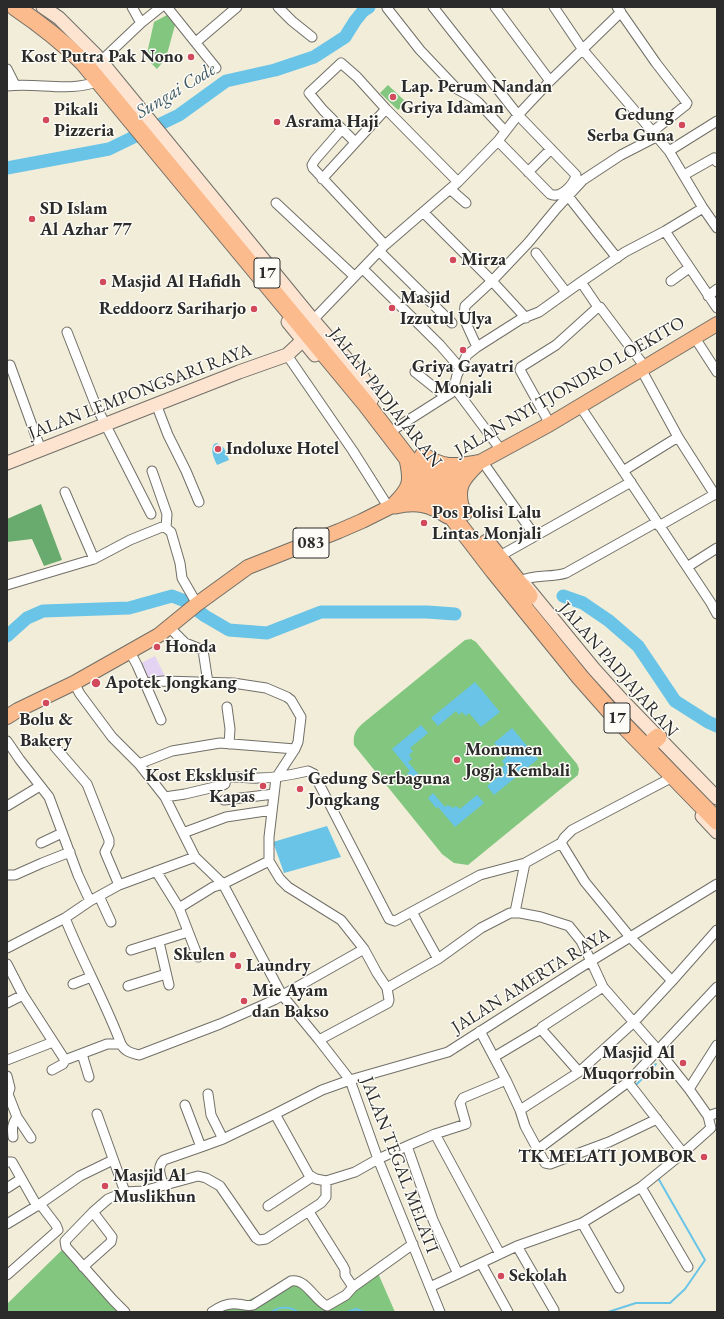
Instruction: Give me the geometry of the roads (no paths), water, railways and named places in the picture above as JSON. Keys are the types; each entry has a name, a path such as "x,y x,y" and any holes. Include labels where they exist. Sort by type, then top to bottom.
{"highway":[{"name":"JALAN PADJAJARAN","path":"15,7 66,44 83,62 97,82 141,125"},
{"name":"JALAN PADJAJARAN","path":"25,7 66,38 77,49 164,150 369,401 515,584 609,695 655,739 717,809"},
{"name":"JALAN PADJAJARAN","path":"369,401 396,428 412,455"},
{"path":"392,506 405,495 410,483 412,455 446,467 457,468 479,462"},
{"path":"392,506 408,502 418,502 428,504 440,510 457,513 460,482 479,462"},
{"name":"JALAN PADJAJARAN","path":"457,513 498,557 580,677 610,711 717,821"}],"main road":[{"name":"JALAN NYI TJONDRO LOEKITO","path":"435,484 550,424 717,324"},
{"name":"083","path":"7,717 18,710 74,683 159,635 194,606 248,567 339,532 435,484"}],"street":[{"path":"102,61 161,7"},
{"path":"167,7 216,68"},
{"path":"196,42 237,7"},
{"path":"278,7 292,22 312,37"},
{"path":"433,7 518,115 576,175 575,180 559,195 554,196 550,194 498,141"},
{"path":"495,7 550,81"},
{"path":"554,7 583,50 669,151 703,208 717,228"},
{"path":"7,8 42,31 97,82"},
{"path":"46,8 73,31 102,61 141,125"},
{"path":"387,8 420,50 457,89 479,103 506,131"},
{"path":"134,9 142,23"},
{"path":"313,320 382,246 450,189 455,180 498,141 518,115 550,81 583,50 619,10 686,105 654,134 583,180 528,243 465,308 464,315 466,323 477,347"},
{"path":"355,142 309,93 341,63 357,77 386,110 455,180"},
{"path":"7,70 11,85 50,87 76,86 97,82"},
{"path":"322,179 386,110"},
{"path":"669,151 717,121"},
{"path":"342,129 315,160 312,165 313,168 452,323"},
{"path":"528,172 551,149"},
{"path":"164,150 363,378 369,401"},
{"path":"164,150 302,341 347,392 369,401"},
{"path":"684,175 716,158"},
{"path":"450,189 466,203"},
{"path":"568,196 617,258"},
{"path":"276,203 354,276"},
{"path":"396,428 451,393 460,368 467,355 477,347 521,319 540,312 566,292 617,258 703,208"},
{"path":"423,212 492,281 526,318"},
{"path":"665,231 717,308"},
{"path":"536,253 566,292"},
{"path":"671,281 689,268"},
{"path":"362,269 440,345 460,368"},
{"path":"581,282 643,368 678,437 716,494 566,573 525,579 515,584 508,596 516,611 605,716 717,832"},
{"path":"708,296 717,289"},
{"path":"550,424 520,370 521,367 556,345 598,307"},
{"path":"66,332 96,406 152,514"},
{"path":"695,338 717,372"},
{"path":"302,341 287,355 392,506"},
{"name":"JALAN LEMPONGSARI RAYA","path":"7,463 156,404 287,355"},
{"path":"10,365 40,450"},
{"path":"415,372 445,396"},
{"path":"454,387 501,450"},
{"path":"156,404 168,435 186,471 199,502"},
{"path":"580,406 687,567 714,601 717,614"},
{"path":"623,471 678,437"},
{"path":"479,462 535,536"},
{"path":"152,471 167,514 166,528"},
{"path":"498,557 631,482"},
{"path":"65,492 94,559"},
{"path":"7,585 94,559 130,540 162,527 171,532 180,564 182,578 194,606"},
{"path":"687,567 717,548"},
{"path":"169,627 185,643 203,650 208,683"},
{"path":"130,652 145,682 161,720"},
{"path":"145,682 163,681 232,683 266,688 287,697 293,703 301,718 298,742 276,778 272,810 269,861 280,879 288,887 341,920 364,949 387,988 389,1000 388,1003 319,1040"},
{"name":"JALAN TEGAL MELATI","path":"74,683 80,694 112,738 139,764 165,797 195,857 223,884 282,995 350,1080 378,1159 440,1312"},
{"path":"227,707 230,729 229,744"},
{"path":"655,739 717,798"},
{"path":"7,740 20,760 49,797 78,875 90,901"},
{"path":"139,764 172,751 212,744 295,749"},
{"path":"55,747 87,784 109,840 109,844 105,852 119,885"},
{"path":"165,797 223,785 226,778 230,776 276,778 308,771 314,774 389,919 395,921 480,875 525,863 561,843 572,830 667,780"},
{"path":"7,806 40,786"},
{"path":"224,800 274,794"},
{"path":"183,833 226,817 272,810"},
{"path":"41,843 62,833"},
{"path":"561,843 585,882 630,937 672,981"},
{"path":"7,875 15,875 70,852"},
{"path":"7,948 65,918 90,901 119,885 195,857"},
{"path":"178,908 213,887 223,884 269,861"},
{"path":"515,912 525,863"},
{"path":"156,871 178,908 198,957"},
{"name":"JALAN AMERTA RAYA","path":"163,1185 159,1167 164,1160 223,1139 322,1090 350,1080 448,1052 717,884"},
{"path":"99,896 111,922"},
{"path":"412,912 438,959"},
{"path":"387,988 438,959 481,928 510,912 541,917 569,926 581,941 592,961 603,987 658,1050 689,1089 713,1115 711,1128 641,1187 582,1223 516,1246 430,1288"},
{"path":"65,918 91,977 112,1019 124,1049 129,1053 139,1055 220,1024 282,995 364,949"},
{"path":"520,1110 579,1072 634,1022 717,930"},
{"path":"131,950 188,932"},
{"path":"160,942 169,985"},
{"path":"7,964 23,995 65,1060"},
{"path":"128,986 166,974"},
{"path":"73,984 91,977"},
{"path":"494,1057 541,1029 603,987"},
{"path":"537,1150 628,1082 717,987"},
{"path":"7,1003 23,995"},
{"path":"541,1029 579,1072"},
{"path":"480,1031 506,1080 537,1150 545,1163 550,1164 609,1142 657,1119"},
{"path":"7,1060 53,1042"},
{"path":"52,1070 63,1064 65,1060 107,1044 122,1044"},
{"path":"689,1089 717,1045"},
{"path":"82,1054 89,1077"},
{"path":"7,1076 10,1088 8,1094 17,1117 31,1138"},
{"path":"275,1114 309,1175 326,1181 355,1172 378,1159 407,1146 435,1134 466,1124 460,1103 463,1098 506,1080"},
{"path":"628,1082 683,1153"},
{"path":"208,1094 211,1115 223,1139"},
{"path":"185,1105 200,1147"},
{"path":"97,1114 125,1192"},
{"path":"13,1137 12,1128 17,1117"},
{"path":"711,1128 717,1135"},
{"path":"435,1134 500,1254"},
{"path":"407,1146 433,1220 458,1274"},
{"path":"7,1224 80,1176 114,1160"},
{"path":"7,1162 12,1162 38,1205 56,1225 58,1230 7,1275"},
{"path":"125,1312 66,1247 65,1241 108,1198 125,1192 143,1191 198,1176 213,1181 220,1186 256,1238 259,1240 266,1240 309,1212 324,1200 326,1197 326,1181"},
{"path":"268,1206 312,1177"},
{"path":"7,1188 21,1179"},
{"path":"641,1187 688,1267"},
{"path":"83,1267 111,1242 112,1239 93,1212"},
{"path":"309,1212 343,1266 346,1277 354,1287"},
{"path":"582,1223 619,1288"},
{"path":"212,1312 219,1307 226,1305 253,1305 291,1281 297,1280 327,1306 346,1295 354,1287 413,1244"},
{"path":"516,1246 554,1310"},
{"path":"481,1263 508,1312"}],"water":[{"path":"217,443 224,448 229,460 217,465 212,449 214,444"},
{"path":"475,682 500,712 481,727 469,713 466,716 462,712 459,715 456,711 438,726 431,718"},
{"path":"421,725 428,733 410,748 413,751 409,755 412,759 408,762 420,776 414,781 407,773 410,771 392,749"},
{"path":"512,728 538,759 494,795 487,786 504,772 501,768 505,765 502,761 506,757 494,743"},
{"path":"433,793 445,807 448,805 453,808 456,806 460,809 477,795 484,803 455,827 428,798"},
{"path":"327,826 341,857 284,873 273,842"}],"waterway":[{"name":"Sungai Code","path":"7,168 109,149 179,115 226,81 275,70 314,57 345,37 355,21 363,11 369,7"},
{"path":"7,636 27,618 43,611 129,608 172,596 185,601 205,616 229,630 267,633 321,612 427,612 455,614"},
{"path":"563,596 583,603 608,620 638,646 675,701 717,726"},
{"path":"635,1086 656,1064"},
{"path":"608,1312 636,1303 670,1303 685,1289 705,1260 658,1178"},
{"path":"271,1312 285,1308 298,1312"},
{"path":"347,1312 356,1309 364,1312"}],"place":[{"name":"Kost Putra Pak Nono","path":"191,57"},
{"name":"Lap. Perum Nandan Griya Idaman","path":"393,97"},
{"name":"Pikali Pizzeria","path":"46,120"},
{"name":"Asrama Haji","path":"277,122"},
{"name":"Gedung Serba Guna","path":"682,125"},
{"name":"SD Islam Al Azhar 77","path":"32,219"},
{"name":"Mirza","path":"453,260"},
{"name":"Masjid Al Hafidh","path":"103,282"},
{"name":"Masjid Izzutul Ulya","path":"392,308"},
{"name":"Reddoorz Sariharjo","path":"254,309"},
{"name":"Griya Gayatri Monjali","path":"463,350"},
{"name":"Indoluxe Hotel","path":"218,449"},
{"name":"Pos Polisi Lalu Lintas Monjali","path":"424,523"},
{"name":"Honda","path":"157,647"},
{"name":"Apotek Jongkang","path":"96,683"},
{"name":"Bolu & Bakery","path":"46,703"},
{"name":"Monumen Jogja Kembali","path":"457,760"},
{"name":"Kost Eksklusif Kapas","path":"263,786"},
{"name":"Gedung Serbaguna Jongkang","path":"300,789"},
{"name":"Skulen","path":"233,955"},
{"name":"Laundry","path":"238,966"},
{"name":"Mie Ayam dan Bakso","path":"244,1001"},
{"name":"Masjid Al Muqorrobin","path":"683,1063"},
{"name":"TK MELATI JOMBOR","path":"704,1157"},
{"name":"Masjid Al Muslikhun","path":"105,1186"},
{"name":"Sekolah","path":"501,1276"}]}
